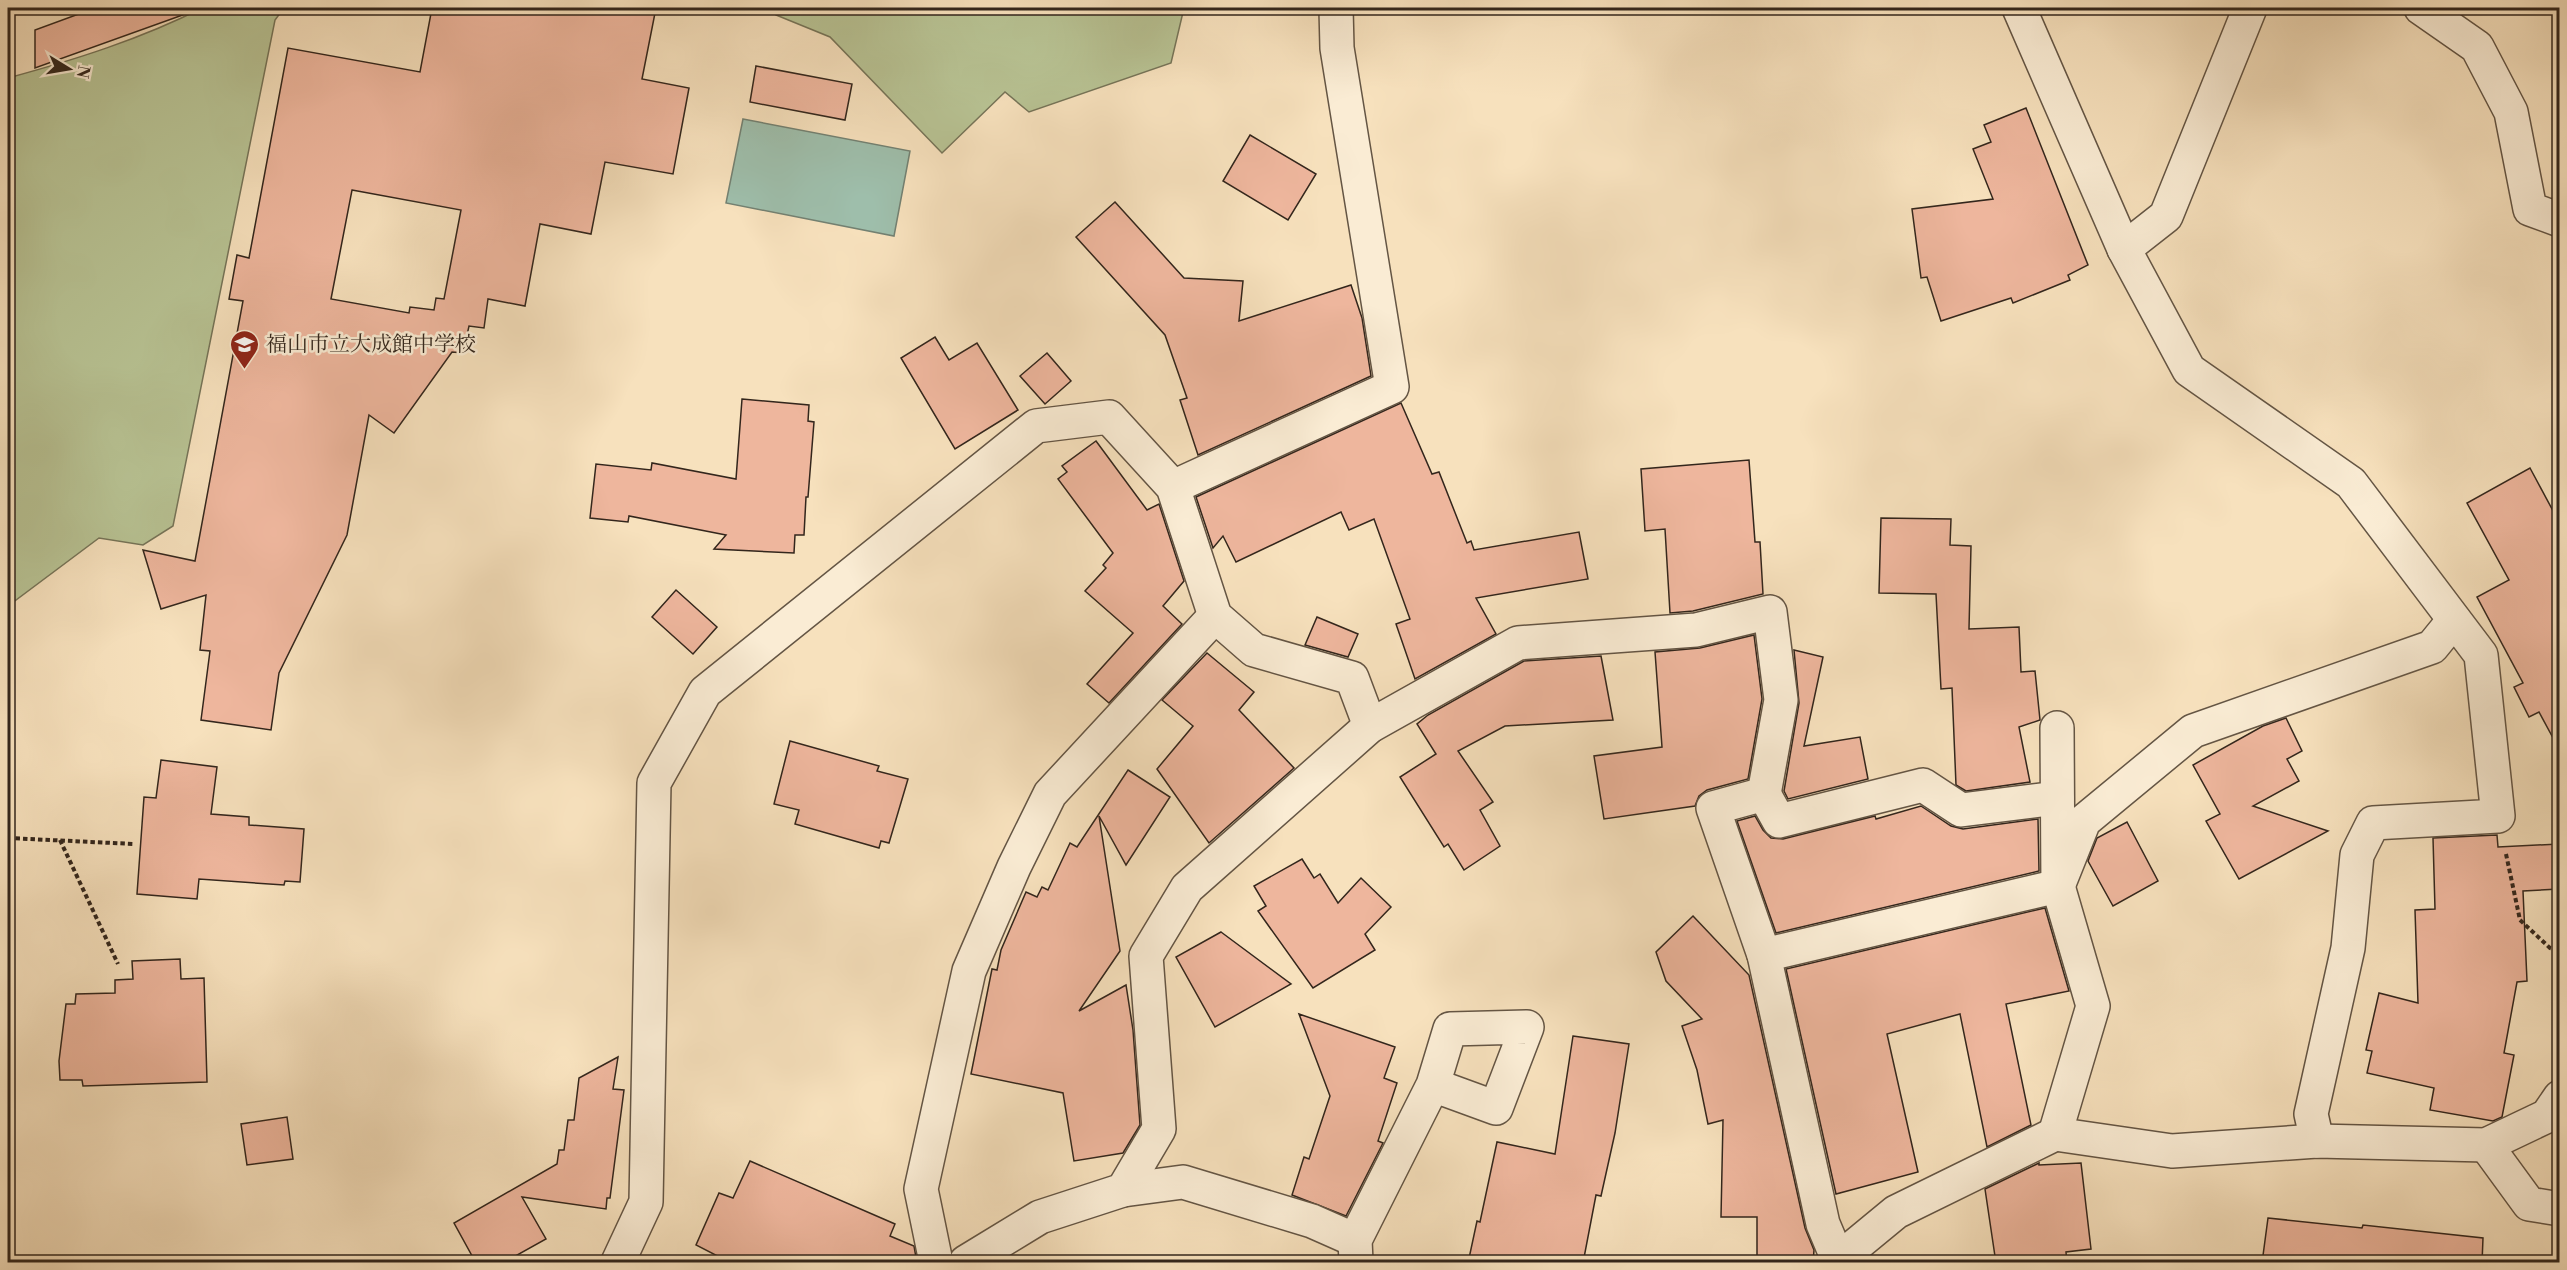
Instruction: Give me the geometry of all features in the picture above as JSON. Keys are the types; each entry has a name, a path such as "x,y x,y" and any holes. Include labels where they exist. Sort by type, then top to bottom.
{"street":[{"path":"1173,487 1392,387 1337,48 1336,8"},
{"path":"2019,8 2124,249 2189,370 2351,483 2481,655 2498,816 2373,824 2357,855 2348,948 2311,1114 2317,1141"},
{"path":"2124,249 2166,216 2250,8"},
{"path":"2421,8 2477,47 2511,112 2530,209 2559,220"},
{"path":"618,1263 646,1202 654,783 705,692 1036,426 1109,417 1173,487 1215,616 1254,650 1352,678 1371,726"},
{"path":"1124,1190 1159,1129 1146,956 1187,888 1371,726 1518,644 1696,630 1770,612 1782,700 1764,794 1779,821 1923,785 1961,810 2057,798"},
{"path":"936,1263 921,1189 969,971 1014,867 1050,794 1215,616"},
{"path":"2058,886 2084,821 2193,731 2432,647 2454,620"},
{"path":"2055,1134 2093,1006 2058,886 2057,728"},
{"path":"1764,794 1713,808 1764,955 1823,1224 1839,1261 1896,1212 2055,1134 2172,1151 2317,1141 2486,1145 2555,1111"},
{"path":"1764,955 2058,886"},
{"path":"966,1263 1040,1217 1124,1190 1183,1182 1312,1221 1355,1251 1433,1085"},
{"path":"2486,1145 2529,1204 2559,1209"}],"path":[{"path":"2498,816 2520,920 2550,948 2559,951"},
{"path":"8,838 134,844"},
{"path":"60,840 118,964"}],"shaded area":[{"path":"202,8 284,8 275,20 173,526 143,545 99,538 8,606 8,78 107,48"},
{"path":"777,8 1184,8 1171,63 1029,112 1005,92 942,153 830,37 776,15"},
{"path":"743,119 910,151 894,236 726,203"}],"building":[{"path":"95,8 190,8 191,12 35,68 35,30"},
{"path":"432,8 656,8 642,79 689,88 673,174 605,162 591,234 540,224 525,306 488,299 484,328 469,326 463,353 452,352 394,433 369,415 347,535 279,673 271,730 201,720 210,651 200,650 206,595 161,609 143,550 195,561 243,301 229,299 237,255 249,258 288,48 420,72","holes":["352,190 461,210 444,299 436,298 434,310 410,307 409,313 331,299"]},
{"path":"756,66 852,84 845,120 750,102"},
{"path":"2026,108 2088,265 2068,275 2070,280 2013,303 2011,298 1941,321 1927,277 1921,278 1912,209 1993,199 1973,149 1991,142 1984,125"},
{"path":"1250,135 1316,174 1288,220 1223,181"},
{"path":"1115,202 1184,278 1243,281 1239,321 1351,285 1362,318 1371,376 1198,455 1180,400 1187,398 1165,335 1076,237"},
{"path":"935,337 949,360 977,343 1018,410 955,449 901,358"},
{"path":"1047,353 1071,381 1045,404 1020,376"},
{"path":"742,399 809,405 808,421 814,422 808,497 806,497 804,535 795,535 794,553 714,549 726,535 629,516 628,522 590,518 596,464 651,470 652,463 736,479"},
{"path":"1401,403 1432,474 1439,472 1467,543 1471,541 1474,550 1579,532 1588,579 1476,598 1496,634 1415,679 1396,624 1410,619 1374,519 1349,530 1341,512 1236,562 1223,536 1213,548 1196,497"},
{"path":"1096,441 1147,510 1159,504 1184,581 1163,606 1182,624 1109,703 1087,684 1133,633 1085,591 1106,568 1103,565 1113,553 1058,479 1067,472 1062,466"},
{"path":"1749,460 1755,542 1760,542 1763,594 1693,611 1670,613 1665,529 1645,531 1641,469"},
{"path":"2530,468 2559,522 2559,749 2539,712 2529,717 2514,687 2523,683 2477,597 2509,580 2467,503"},
{"path":"1881,518 1951,519 1950,545 1971,546 1969,629 2019,627 2021,672 2035,671 2040,720 2019,727 2030,782 1966,791 1956,785 1952,688 1941,689 1936,594 1879,593"},
{"path":"676,590 717,627 693,654 652,617"},
{"path":"1317,617 1358,634 1348,657 1305,645"},
{"path":"1754,635 1762,699 1748,779 1707,790 1699,796 1695,806 1604,819 1594,756 1662,747 1655,652 1700,648"},
{"path":"1794,650 1823,657 1804,746 1860,737 1868,779 1788,799 1784,791 1799,703"},
{"path":"1207,653 1254,692 1239,710 1294,768 1209,843 1157,769 1193,726 1162,700"},
{"path":"1601,656 1613,720 1505,726 1458,751 1493,802 1480,810 1500,846 1464,870 1448,844 1444,847 1400,777 1436,754 1417,724 1428,715 1524,661"},
{"path":"2286,718 2302,751 2287,759 2299,781 2253,806 2328,831 2239,879 2206,821 2220,814 2193,765 2263,726"},
{"path":"790,741 879,766 877,771 908,779 889,843 881,841 879,848 795,824 799,810 774,804"},
{"path":"161,760 217,767 211,814 249,817 249,825 304,829 300,882 285,881 284,885 199,879 197,899 137,894 144,797 156,798"},
{"path":"1128,770 1170,797 1126,865 1099,816 1120,951 1079,1011 1126,985 1133,1030 1140,1125 1123,1153 1074,1161 1063,1093 971,1074 992,969 997,970 1001,950 1026,892 1037,897 1042,887 1048,890 1070,843 1077,847"},
{"path":"1921,806 1951,826 1963,829 2038,819 2039,871 1776,933 1737,821 1755,816 1771,838 1783,839 1875,816 1876,819"},
{"path":"2127,822 2158,881 2113,906 2088,861 2097,838"},
{"path":"2497,835 2498,847 2559,844 2559,889 2523,891 2527,981 2517,982 2504,1053 2514,1055 2502,1117 2493,1121 2430,1110 2434,1088 2367,1073 2372,1051 2366,1050 2379,993 2418,1003 2415,910 2435,909 2433,838"},
{"path":"1302,859 1314,878 1320,874 1338,903 1361,878 1391,907 1365,934 1375,950 1313,988 1258,911 1266,906 1254,886"},
{"path":"2045,908 2069,991 2006,1004 2031,1125 1987,1147 1960,1014 1887,1034 1918,1172 1836,1194 1786,969"},
{"path":"1693,916 1749,975 1805,1228 1814,1250 1813,1263 1757,1263 1757,1217 1721,1217 1723,1120 1708,1124 1697,1070 1682,1026 1702,1019 1666,981 1656,952"},
{"path":"1221,932 1291,984 1215,1027 1176,957"},
{"path":"180,959 181,979 204,978 207,1082 83,1086 82,1080 60,1080 59,1061 66,1004 75,1004 76,994 115,993 115,980 133,979 132,961"},
{"path":"1299,1014 1395,1047 1384,1078 1397,1083 1378,1141 1383,1143 1346,1216 1292,1195 1304,1157 1309,1159 1330,1096"},
{"path":"1573,1036 1629,1044 1615,1133 1601,1196 1596,1195 1583,1263 1468,1263 1477,1221 1480,1222 1497,1142 1555,1154"},
{"path":"618,1057 613,1089 624,1090 610,1198 607,1198 606,1209 522,1197 546,1239 503,1263 476,1263 454,1223 557,1164 559,1150 564,1150 568,1120 574,1120 579,1078"},
{"path":"287,1117 293,1159 247,1165 241,1124"},
{"path":"750,1161 895,1224 890,1236 914,1246 917,1263 731,1263 696,1245 719,1193 733,1198"},
{"path":"2039,1163 2039,1165 2081,1163 2091,1249 2066,1252 2067,1263 1996,1263 1985,1189"},
{"path":"2268,1218 2362,1228 2363,1225 2483,1238 2482,1263 2262,1263"}],"place":[{"name":"福山市立大成館中学校","path":"245,370"}]}
